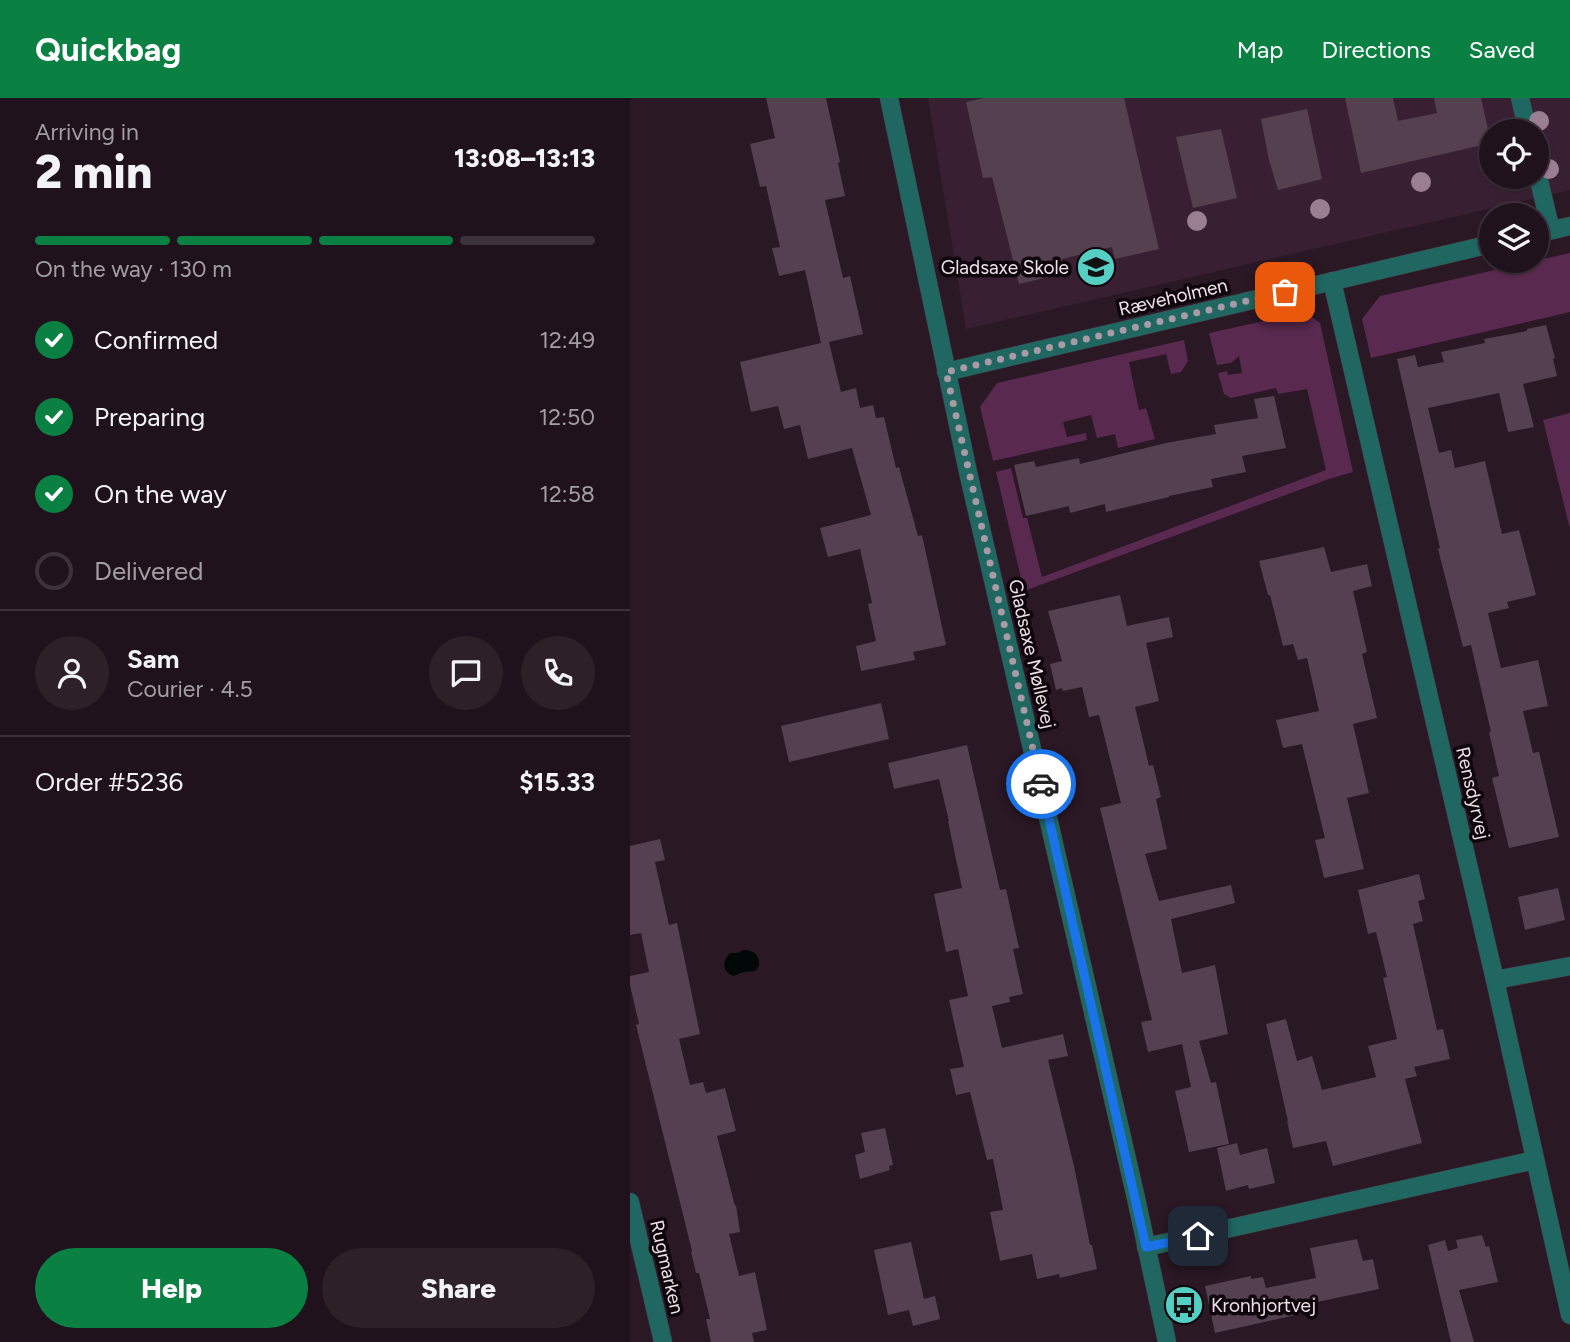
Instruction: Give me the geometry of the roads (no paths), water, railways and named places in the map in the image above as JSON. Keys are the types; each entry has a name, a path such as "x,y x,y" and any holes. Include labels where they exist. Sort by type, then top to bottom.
{"street":[{"name":"Gladsaxe Møllevej","path":"889,98 946,372 1167,1342"},
{"path":"1520,98 1525,119"},
{"path":"1549,231 1570,226"},
{"name":"Ræveholmen","path":"946,372 1479,247"},
{"name":"Rensdyrvej","path":"1332,281 1570,1315"},
{"path":"1495,980 1570,966"},
{"path":"1146,1247 1535,1160"},
{"name":"Rugmarken","path":"630,1202 663,1342"}],"place":[{"name":"Gladsaxe Skole","path":"1096,267"},
{"name":"Kronhjortvej","path":"1184,1305"}]}
